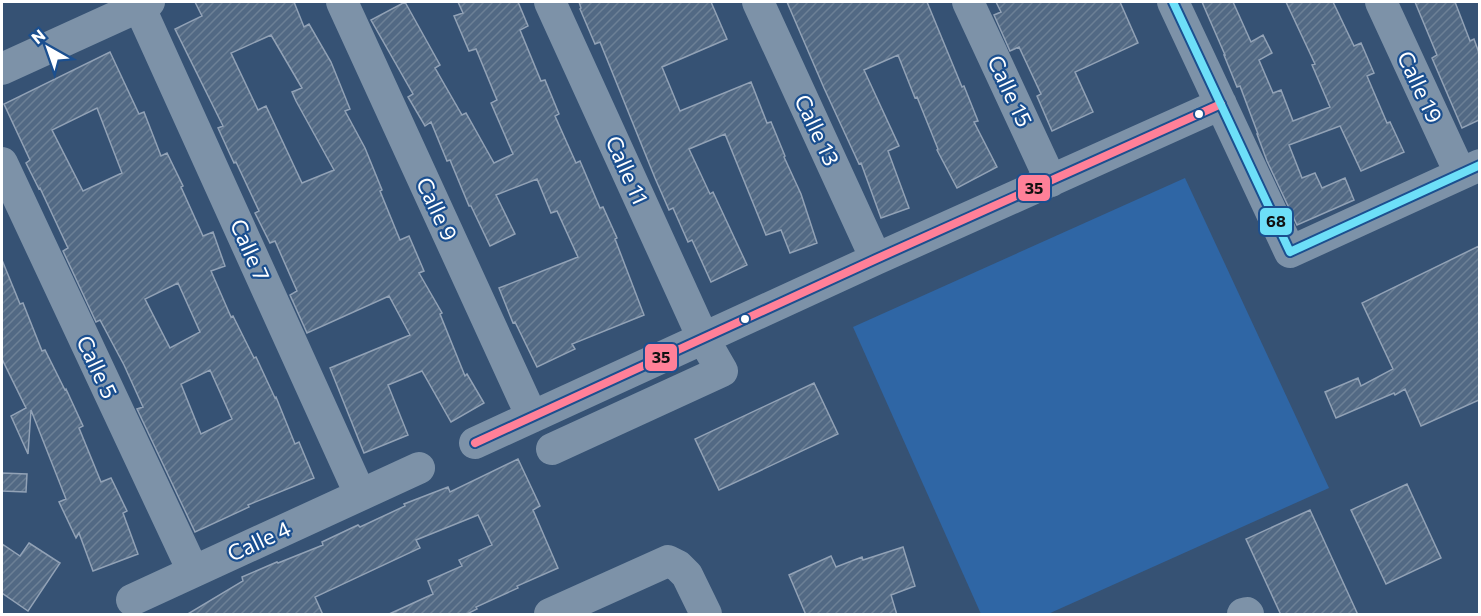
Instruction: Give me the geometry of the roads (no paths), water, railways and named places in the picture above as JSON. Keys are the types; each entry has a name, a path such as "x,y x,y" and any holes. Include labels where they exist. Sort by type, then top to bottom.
{"street":[{"name":"Calle 9","path":"342,2 532,417"},
{"name":"Calle 11","path":"550,2 703,338 722,371 552,449"},
{"name":"Calle 13","path":"758,2 876,258"},
{"name":"Calle 15","path":"968,2 1051,181"},
{"path":"1173,2 1290,252 1470,169"},
{"name":"Calle 19","path":"1381,2 1470,169"},
{"path":"2,69 144,4"},
{"name":"Calle 7","path":"144,4 374,488"},
{"path":"475,443 876,258 1221,104"},
{"name":"Calle 5","path":"2,163 193,571"},
{"name":"Calle 4","path":"132,600 419,468"},
{"path":"550,615 668,561 678,566 687,575 706,615"},
{"path":"1243,615 1247,613 1248,615"}]}
